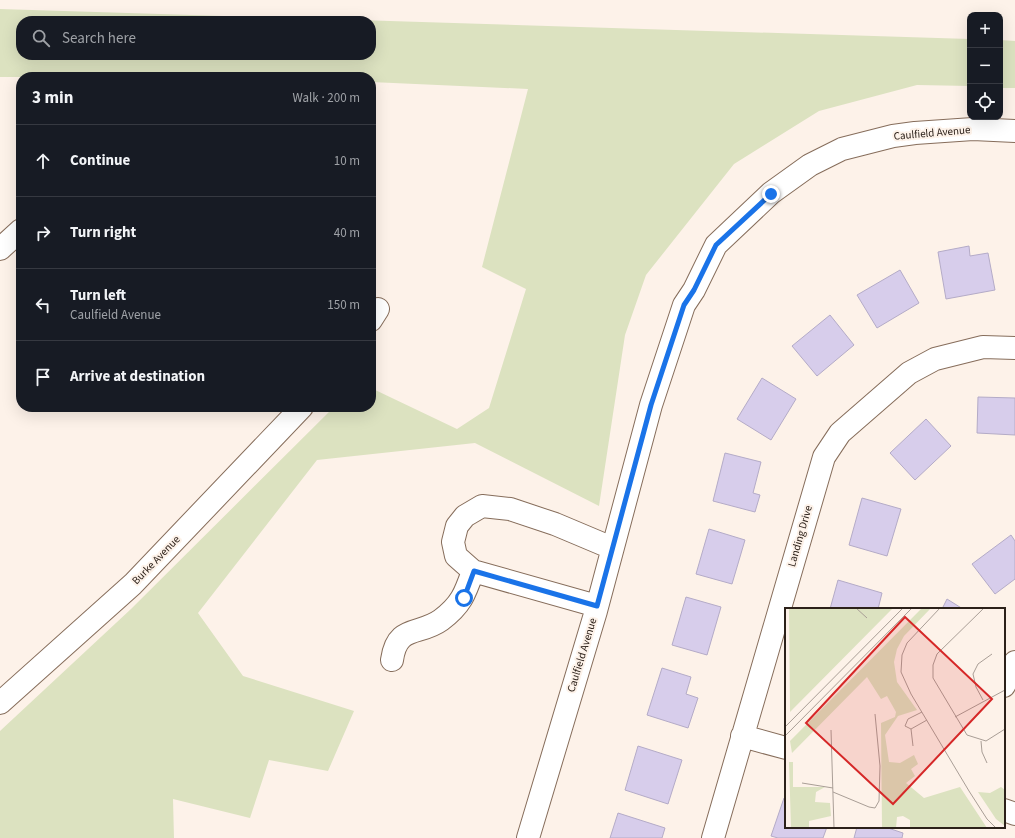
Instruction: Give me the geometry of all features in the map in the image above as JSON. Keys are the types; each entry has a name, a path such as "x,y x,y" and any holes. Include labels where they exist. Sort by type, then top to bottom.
{"street":[{"name":"Caulfield Avenue","path":"528,838 597,606 651,405 684,305 694,290 716,245 771,194 810,165 842,149 893,136 915,133 973,129 1015,131"},
{"path":"0,250 16,235"},
{"name":"Landing Drive","path":"713,838 824,457 840,433 909,373 936,359 983,347 1015,348"},
{"name":"Burke Avenue","path":"0,703 133,584 297,412"},
{"path":"597,606 474,571 456,556 453,542 456,526 465,516 482,506 510,509 555,524 612,548"},
{"path":"392,660 394,648 403,635 439,621 464,598 474,571"},
{"path":"1005,684 1015,662"},
{"path":"742,736 785,748"},
{"path":"1005,810 1015,814"}],"green space":[{"path":"0,9 226,16 16,16 16,60 376,60 376,21 967,39 967,86 917,85 819,111 734,164 646,275 625,335 599,506 475,443 317,460 198,613 243,676 354,711 328,771 269,760 250,818 173,799 174,838 0,838 0,731 131,609 329,412 376,412 376,390 457,429 489,408 526,289 482,267 528,89 376,82 376,72 16,72 16,77 0,77"},
{"path":"1003,40 1015,41 1015,88 1003,88"}],"building":[{"path":"969,246 970,256 988,253 995,290 946,299 938,252"},
{"path":"900,270 919,303 877,328 857,295"},
{"path":"830,315 854,345 817,376 792,346"},
{"path":"762,378 796,399 771,440 737,419"},
{"path":"978,397 1015,398 1015,435 977,433"},
{"path":"926,419 951,446 915,480 890,453"},
{"path":"725,453 761,462 753,493 760,495 755,512 713,501"},
{"path":"862,498 901,509 887,556 849,545"},
{"path":"709,529 745,540 732,584 696,574"},
{"path":"1011,535 1015,541 1015,579 995,594 972,564"},
{"path":"838,580 882,593 878,608 830,608"},
{"path":"686,597 721,607 707,655 672,645"},
{"path":"947,599 961,608 942,608"},
{"path":"662,668 691,677 686,694 698,698 688,728 647,715"},
{"path":"638,746 682,760 668,804 625,790"},
{"path":"784,798 785,828 827,828 823,838 778,838 771,836"},
{"path":"618,813 665,828 662,838 610,838"},
{"path":"857,828 888,828 903,833 902,838 854,838"}],"route":[{"path":"464,598 474,571 597,606 651,405 679,326 684,305 694,290 716,245 771,194"}]}
